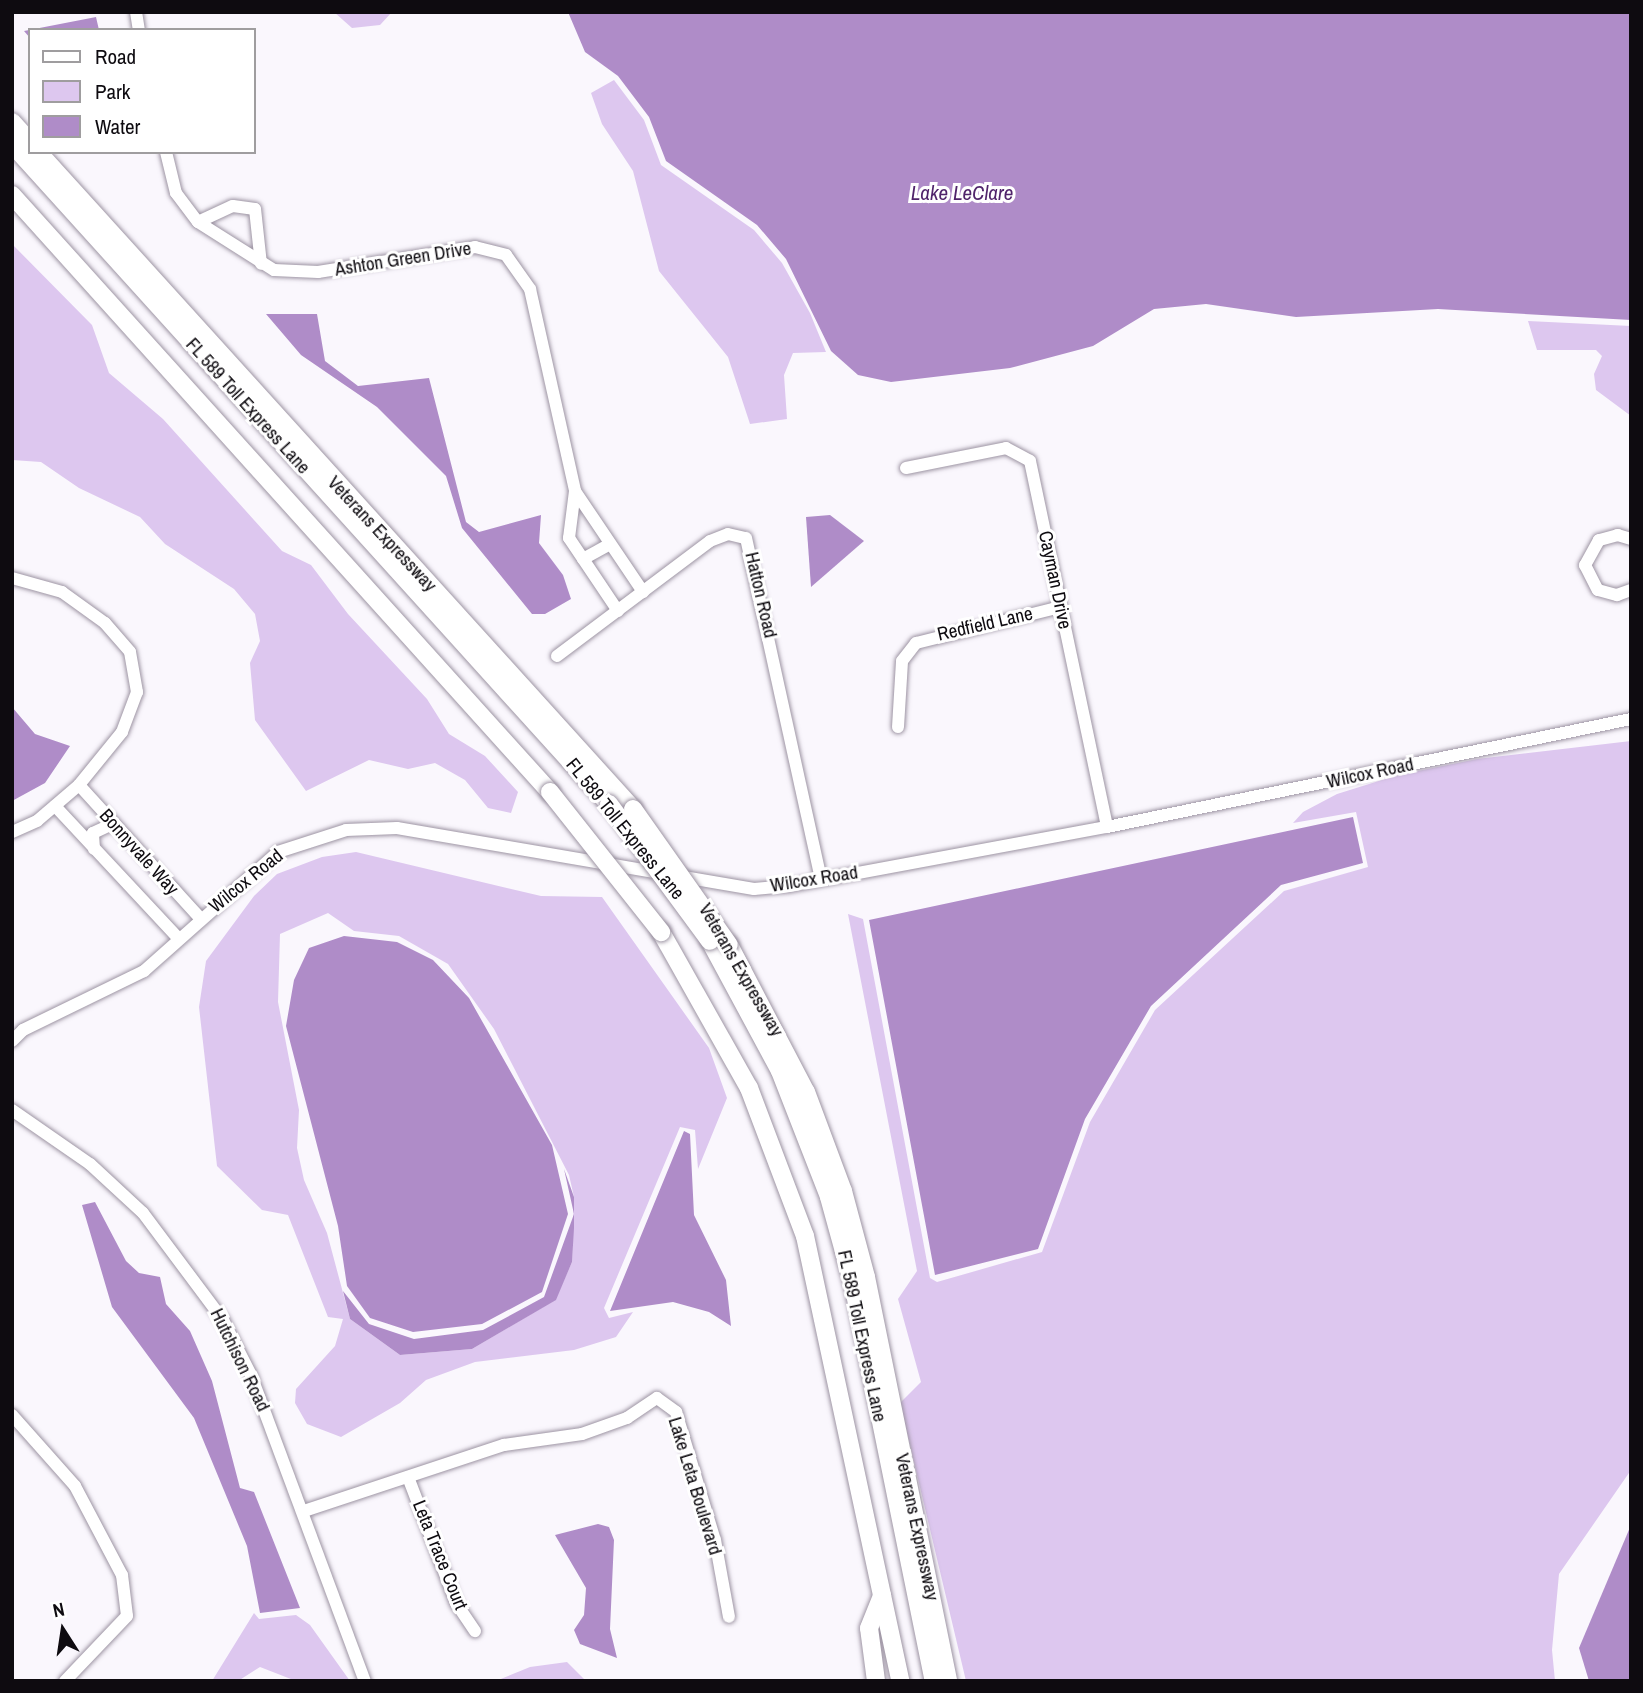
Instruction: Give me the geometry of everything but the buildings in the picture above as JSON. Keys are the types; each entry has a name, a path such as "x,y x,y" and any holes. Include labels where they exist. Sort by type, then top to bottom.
{"highway":[{"path":"12,122 28,140"},
{"name":"FL 589 Toll Express Lane","path":"12,144 609,804 710,941 780,1071 829,1197 853,1284 934,1681"},
{"name":"Veterans Expressway","path":"40,154 633,809 729,945 806,1092 843,1191 866,1277 948,1681"},
{"path":"12,195 551,792 661,932 749,1088 792,1198 818,1287 900,1681"},
{"path":"876,1681 869,1628 883,1596"}],"street":[{"name":"Ashton Green Drive","path":"166,154 176,193 198,222 261,264 306,273 475,247 506,255 530,289 575,491 608,545 643,592"},
{"path":"198,222 233,206 255,209 261,264"},
{"name":"Cayman Drive","path":"906,468 1006,448 1020,451 1030,461 1107,827"},
{"name":"Ashton Green Drive","path":"575,491 567,531 618,611"},
{"name":"Hatton Road","path":"557,656 720,536 737,534 751,547 821,879"},
{"path":"1631,539 1618,535 1599,540 1585,565 1598,590 1617,595 1631,590"},
{"path":"583,559 608,545"},
{"path":"12,578 62,592 105,623 130,652 136,692 122,732 79,785 55,806 12,832"},
{"name":"Redfield Lane","path":"898,727 902,661 916,643 1060,607"},
{"name":"Wilcox Road","path":"12,1041 23,1030 145,971 200,918 278,852 346,830 397,828 754,889 1107,827 1631,719"},
{"name":"Bonnyvale Way","path":"79,785 200,918"},
{"name":"Bonnyvale Way","path":"55,806 178,938"},
{"path":"94,849 93,833 112,824"},
{"name":"Hutchison Road","path":"12,1110 90,1164 143,1213 190,1268 251,1375 304,1511 365,1681"},
{"name":"Lake Leta Boulevard","path":"304,1511 504,1445 582,1434 627,1418 657,1398 676,1412 715,1540 729,1616"},
{"path":"12,1415 75,1486 122,1575 127,1616 65,1681"},
{"name":"Leta Trace Court","path":"408,1477 456,1603 474,1631"}],"green space":[{"path":"334,12 392,12 380,25 352,28"},
{"path":"614,80 644,120 661,165 754,230 782,263 810,313 826,352 793,353 784,375 787,419 750,424 728,357 659,271 633,171 602,124 591,93"},
{"path":"12,244 92,325 109,373 163,419 282,551 311,565 348,614 427,699 449,734 485,756 518,792 511,813 488,808 465,780 435,763 408,769 369,760 306,791 255,720 250,663 260,641 255,614 234,589 165,544 140,517 79,488 41,462 12,460"},
{"path":"1528,321 1631,326 1631,416 1596,390 1594,374 1602,356 1596,350 1537,350"},
{"path":"1631,741 1631,1470 1559,1574 1552,1650 1555,1681 966,1681 900,1403 921,1382 898,1299 917,1271 848,914 863,919 930,1278 937,1282 1042,1252 1090,1122 1155,1010 1284,891 1368,867 1356,812 1293,823 1303,812 1337,794 1398,775 1477,759"},
{"path":"356,852 541,896 602,897 709,1048 727,1098 698,1169 695,1130 680,1127 604,1308 609,1318 633,1312 616,1337 574,1350 475,1362 426,1380 400,1403 341,1437 307,1424 295,1403 296,1389 335,1346 343,1319 328,1317 288,1215 262,1210 217,1166 199,1007 206,961 254,896 277,874 322,857","holes":["328,913 354,931 399,936 448,964 494,1029 569,1175 574,1197 572,1262 555,1300 472,1349 400,1355 350,1319 327,1233 304,1180 297,1148 299,1110 278,1002 280,934"]},
{"path":"254,1613 259,1619 296,1615 310,1625 350,1681 296,1681 260,1667 238,1681 212,1681"},
{"path":"567,1662 586,1681 496,1681 530,1667"}],"water":[{"name":"Lake LeClare","path":"568,12 1631,12 1631,320 1438,309 1296,317 1206,304 1154,309 1093,346 1010,368 891,382 858,375 831,351 786,259 757,225 666,161 649,117 618,76 585,52"},
{"path":"96,17 99,28 39,28"},
{"path":"266,314 317,314 325,361 358,386 429,378 466,522 479,532 541,515 539,543 563,575 571,599 545,614 532,614 462,528 446,476 377,407 301,355"},
{"path":"830,515 864,541 811,587 806,517"},
{"path":"12,707 35,734 70,746 45,783 12,801"},
{"path":"1353,817 1363,863 1281,885 1151,1006 1085,1119 1038,1249 935,1275 869,920"},
{"path":"344,936 397,942 433,960 469,998 552,1145 568,1214 542,1292 482,1324 413,1332 370,1318 347,1286 338,1226 286,1026 294,980 309,948"},
{"path":"684,1131 690,1134 694,1215 726,1280 731,1326 709,1312 673,1302 610,1311"},
{"path":"564,1169 574,1197 574,1214"},
{"path":"95,1202 126,1261 139,1273 160,1277 166,1304 190,1331 212,1381 240,1488 254,1492 300,1608 260,1613 247,1546 194,1418 112,1307 82,1205"},
{"path":"574,1214 572,1262 556,1300 472,1349 400,1355 350,1319 343,1291 369,1324 414,1339 483,1330 544,1297"},
{"path":"598,1524 609,1527 614,1540 610,1629 617,1658 580,1644 574,1630 584,1615 586,1588 555,1535"},
{"path":"1631,1525 1631,1681 1589,1681 1579,1648"}]}
